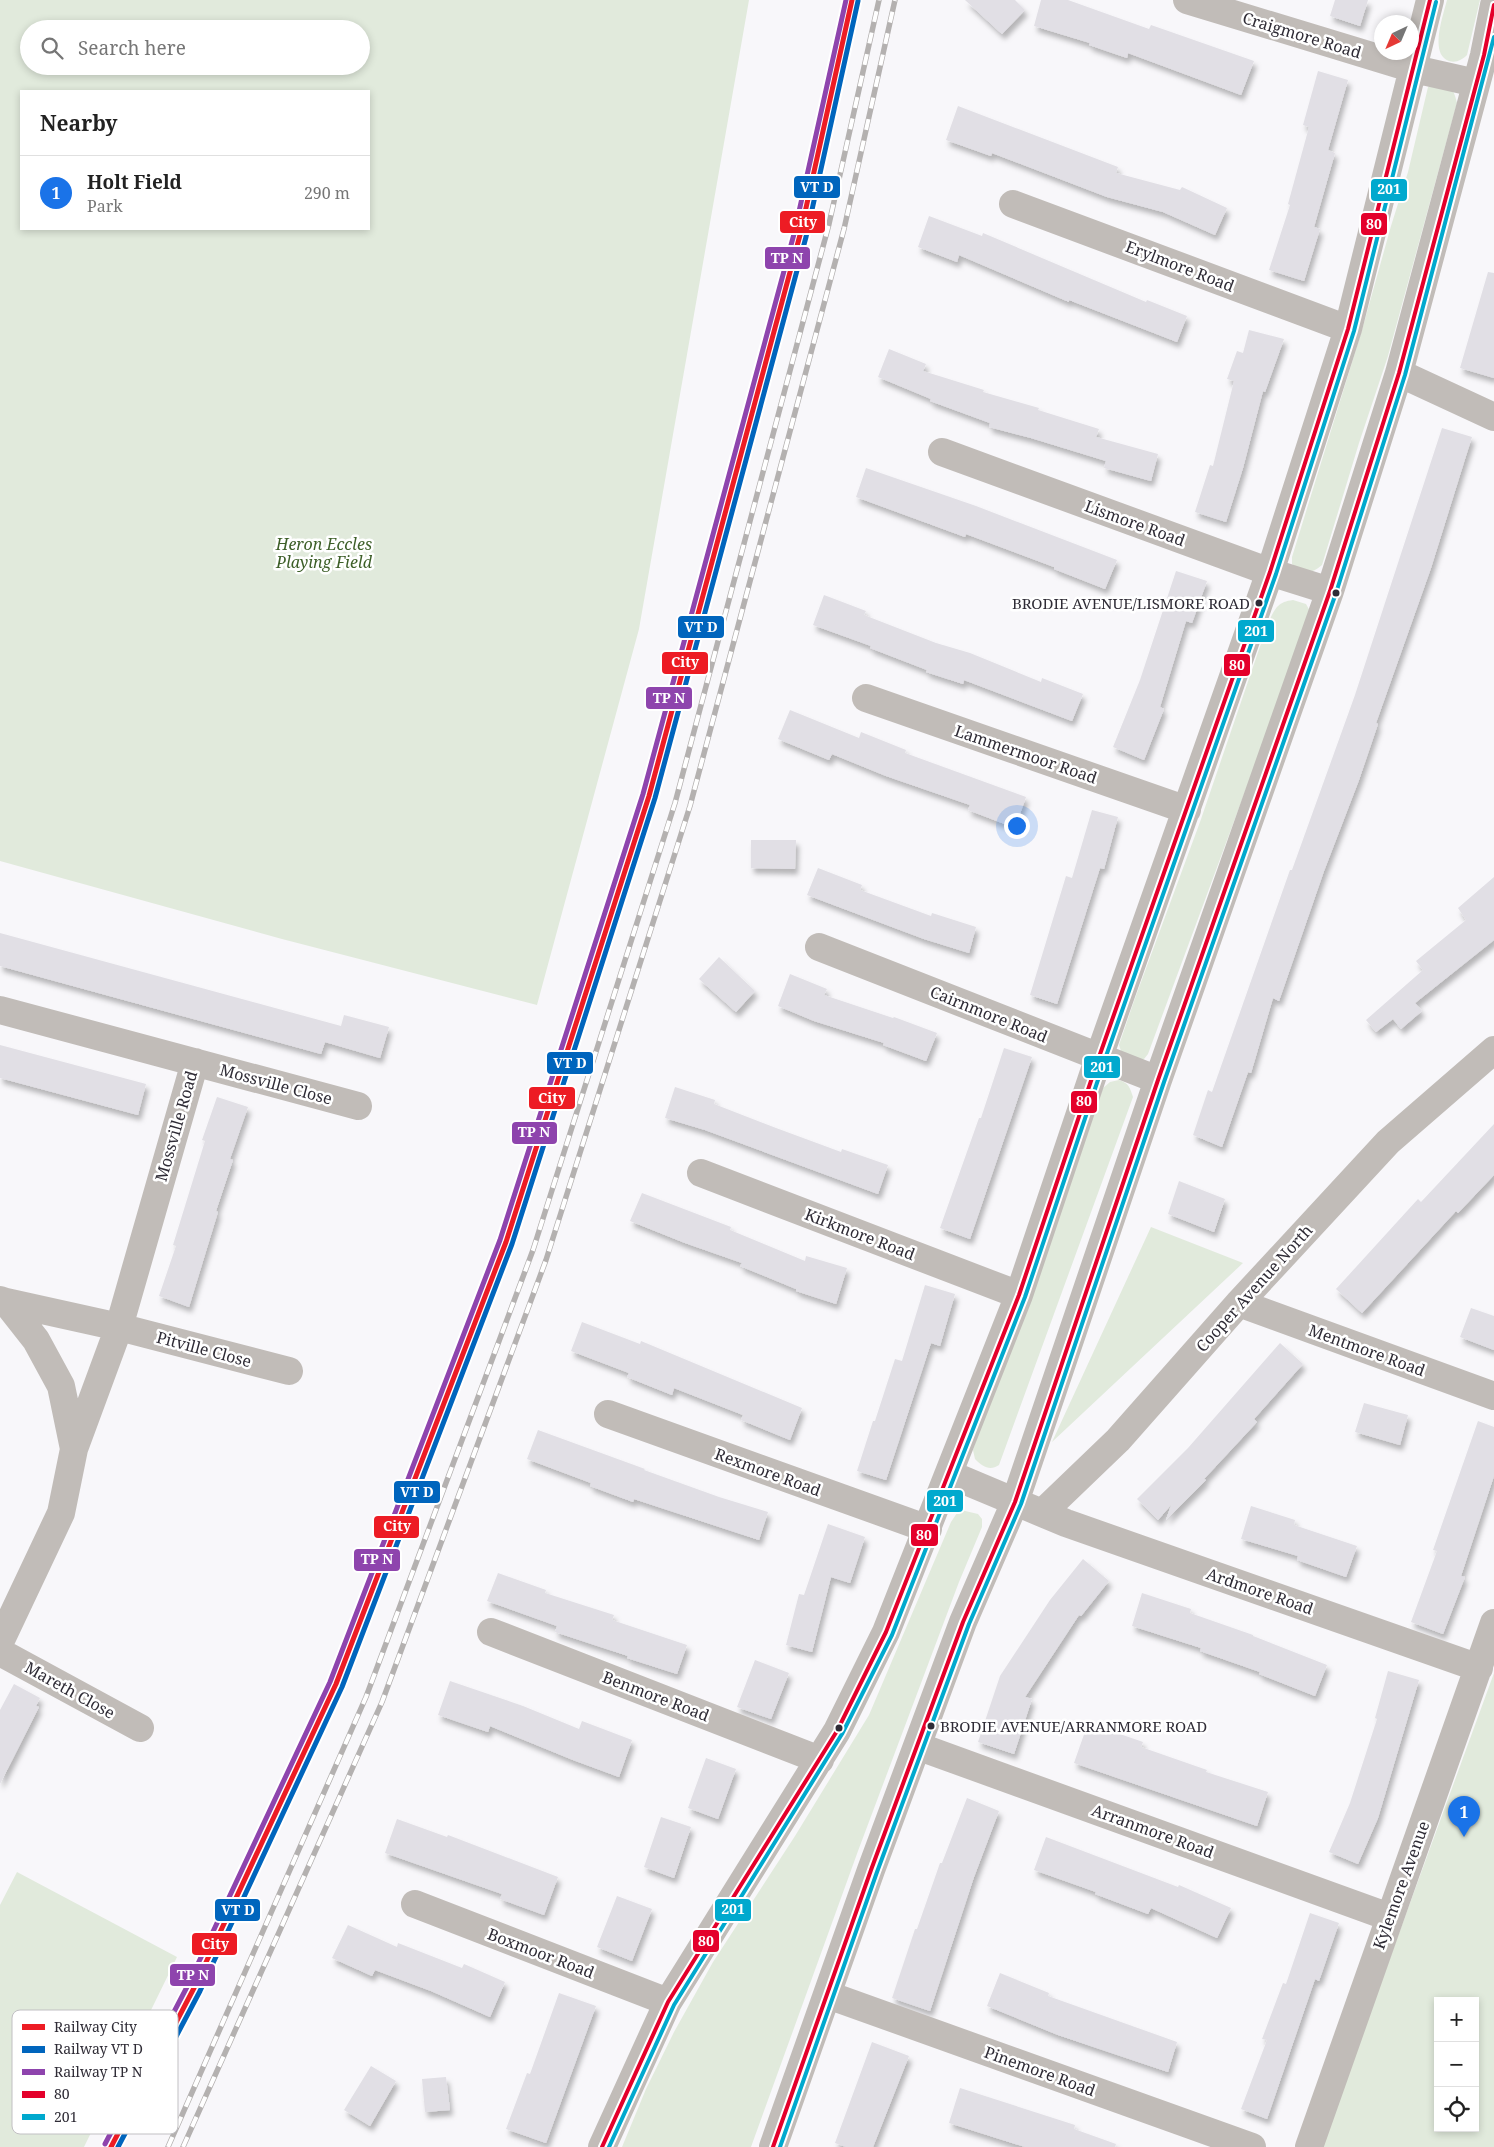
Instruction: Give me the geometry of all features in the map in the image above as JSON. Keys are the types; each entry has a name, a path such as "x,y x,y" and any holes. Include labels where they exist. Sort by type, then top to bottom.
{"street":[{"name":"Craigmore Road","path":"1187,0 1414,69 1476,83"},
{"path":"602,2147 668,2002 837,1731 886,1632 950,1474 1019,1295 1099,1057 1270,572 1348,329 1430,0"},
{"path":"773,2147 871,1870 963,1622 1015,1502 1158,1080 1330,591 1399,373 1476,83 1489,56 1494,5"},
{"name":"Erylmore Road","path":"1013,204 1348,329"},
{"path":"1399,373 1494,417"},
{"name":"Lismore Road","path":"942,452 1270,572 1330,591"},
{"name":"Lammermoor Road","path":"866,698 1187,810"},
{"name":"Cairnmore Road","path":"819,947 1158,1080"},
{"name":"Mossville Road","path":"0,1010 195,1062 119,1327 74,1449"},
{"name":"Cooper Avenue North","path":"1042,1513 1118,1440 1239,1303 1388,1142 1494,1050"},
{"name":"Mossville Close","path":"195,1062 358,1106"},
{"name":"Kirkmore Road","path":"701,1173 1019,1295"},
{"path":"0,1642 61,1514 74,1449 61,1386 36,1340 3,1301"},
{"name":"Pitville Close","path":"3,1301 119,1327 289,1371"},
{"name":"Mentmore Road","path":"1239,1303 1494,1396"},
{"name":"Rexmore Road","path":"608,1414 928,1530"},
{"path":"950,1474 1042,1513"},
{"name":"Ardmore Road","path":"1042,1513 1479,1668"},
{"name":"Kylemore Avenue","path":"1309,2147 1494,1623"},
{"name":"Benmore Road","path":"491,1632 820,1760"},
{"name":"Mareth Close","path":"0,1652 140,1728"},
{"name":"Arranmore Road","path":"917,1746 1389,1917"},
{"name":"Boxmoor Road","path":"415,1904 668,2002"},
{"name":"Pinemore Road","path":"828,1995 1252,2147"}],"green space":[{"name":"Heron Eccles Playing Field","path":"0,0 749,0 639,629 537,1005 282,939 0,861"},
{"path":"1447,0 1480,0 1467,55 1461,60 1452,62 1443,57 1439,43 1439,34"},
{"path":"1436,81 1450,88 1457,103 1388,356 1322,565 1311,572 1303,571 1292,564 1292,557 1362,330 1408,172 1428,87"},
{"path":"1293,600 1306,604 1311,613 1148,1054 1144,1059 1137,1061 1122,1054 1119,1045 1200,822 1268,623 1280,604"},
{"path":"1119,1080 1129,1086 1133,1097 999,1465 993,1468 987,1467 975,1459 973,1450 978,1434 1103,1088 1110,1082"},
{"path":"1151,1227 1243,1263 1052,1442"},
{"path":"961,1510 978,1514 982,1519 982,1527 959,1582 858,1851 751,2147 622,2147 646,2089 674,2032 713,1962 795,1836 869,1715 951,1522"},
{"path":"1494,1673 1494,2147 1321,2147"},
{"path":"17,1872 177,1957 151,2010 12,2010 12,2134 90,2134 84,2147 0,2147 0,1905"}],"building":[{"path":"965,0 1015,0 1025,10 1002,34"},
{"path":"1041,0 1068,0 1149,29 1151,25 1254,61 1241,95 1128,53 1127,58 1089,45 1090,43 1034,26"},
{"path":"1335,0 1368,0 1360,26 1330,16"},
{"path":"1318,71 1348,80 1328,150 1335,153 1314,227 1320,229 1304,281 1269,270 1290,205 1288,204 1309,127 1303,125"},
{"path":"958,106 1118,167 1116,173 1180,190 1182,187 1227,208 1215,235 1163,212 1107,197 992,153 991,156 946,140"},
{"path":"929,216 982,236 983,233 1146,302 1147,300 1187,316 1177,342 1069,300 1069,302 959,255 957,262 918,247"},
{"path":"1488,272 1494,273 1494,378 1460,368"},
{"path":"1249,330 1284,339 1265,392 1263,391 1243,468 1226,522 1195,512 1210,465 1213,466 1234,381 1227,379 1237,351 1243,353"},
{"path":"889,349 926,364 923,371 1099,429 1096,437 1158,454 1151,481 1104,468 1106,461 989,427 990,423 930,401 931,399 878,377"},
{"path":"1442,428 1472,437 1431,568 1376,723 1378,724 1359,780 1324,871 1279,1001 1273,998 1251,1073 1248,1072 1222,1147 1193,1135 1208,1090 1212,1092 1290,870 1292,870 1355,695"},
{"path":"866,468 976,506 1117,560 1105,589 1054,569 1054,567 966,534 965,537 856,497"},
{"path":"1176,571 1207,581 1192,623 1186,621 1160,707 1164,709 1144,760 1113,747 1140,680"},
{"path":"824,595 866,611 864,615 936,643 970,653 1041,682 1042,678 1083,694 1072,721 964,680 963,684 926,672 927,670 870,648 871,646 813,625"},
{"path":"790,710 859,738 861,732 906,750 905,753 1026,797 1015,828 968,810 970,805 886,776 832,754 829,760 778,739"},
{"path":"1092,810 1118,817 1104,869 1100,868 1057,1004 1030,995 1066,876 1072,878"},
{"path":"751,840 796,840 795,869 751,868"},
{"path":"818,868 862,885 860,890 931,916 932,913 976,927 969,953 924,939 807,895"},
{"path":"1494,877 1494,940 1415,1003 1422,1011 1401,1029 1393,1019 1376,1032 1366,1020 1423,970 1416,961 1466,920 1458,908"},
{"path":"0,933 341,1026 344,1015 389,1027 380,1058 325,1042 321,1054 0,966"},
{"path":"719,957 755,991 736,1012 699,979"},
{"path":"790,974 827,989 824,995 937,1033 926,1061 883,1045 884,1043 814,1021 778,1006"},
{"path":"0,1045 146,1084 138,1115 0,1078"},
{"path":"1004,1048 1032,1057 970,1239 940,1228 979,1118 981,1118"},
{"path":"675,1087 715,1100 714,1104 841,1152 842,1149 888,1165 878,1194 705,1130 665,1118"},
{"path":"217,1097 248,1107 230,1159 233,1160 216,1211 218,1212 189,1307 159,1296 176,1246 173,1245 205,1141 202,1140"},
{"path":"1494,1124 1494,1175 1458,1213 1456,1211 1362,1313 1336,1289 1418,1199 1421,1202"},
{"path":"1179,1181 1225,1199 1214,1232 1168,1214"},
{"path":"642,1193 731,1227 730,1230 805,1261 806,1256 847,1268 836,1304 796,1291 796,1289 740,1266 742,1263 630,1221"},
{"path":"925,1285 955,1294 940,1346 931,1343 886,1480 857,1471 895,1359 902,1361"},
{"path":"1471,1308 1494,1316 1494,1350 1460,1337"},
{"path":"582,1322 640,1344 641,1341 802,1408 790,1440 741,1420 743,1415 674,1388 672,1395 627,1377 629,1373 571,1351"},
{"path":"1280,1343 1303,1364 1254,1419 1257,1422 1204,1479 1206,1480 1166,1520 1171,1505 1158,1520 1137,1499 1188,1448"},
{"path":"1364,1403 1408,1415 1400,1445 1355,1432"},
{"path":"1478,1421 1494,1427 1494,1476 1461,1576 1465,1577 1443,1634 1411,1622 1437,1551 1433,1550"},
{"path":"538,1430 719,1497 768,1512 759,1540 634,1499 633,1502 590,1486 591,1483 527,1459"},
{"path":"1251,1506 1295,1520 1294,1525 1357,1546 1346,1577 1297,1560 1298,1556 1241,1539"},
{"path":"828,1524 865,1537 850,1583 831,1577 812,1652 786,1645 799,1594 804,1595"},
{"path":"1083,1559 1109,1581 1081,1616 1079,1615 1025,1697 1032,1699 1014,1754 978,1742 1000,1676 1050,1600"},
{"path":"498,1573 546,1590 545,1593 614,1615 612,1620 687,1645 677,1674 555,1632 557,1626 487,1601"},
{"path":"1142,1593 1191,1609 1190,1613 1253,1635 1327,1665 1315,1696 1259,1674 1260,1672 1200,1651 1201,1648 1132,1626"},
{"path":"755,1660 789,1673 771,1719 737,1707"},
{"path":"1388,1671 1419,1680 1378,1818 1358,1864 1329,1852 1350,1803 1377,1719 1375,1718"},
{"path":"450,1681 523,1706 579,1729 582,1721 632,1740 619,1777 490,1726 488,1732 438,1715"},
{"path":"14,1684 40,1698 36,1706 39,1707 0,1784 0,1710"},
{"path":"1088,1723 1143,1742 1141,1747 1207,1770 1206,1772 1268,1792 1257,1826 1074,1763"},
{"path":"706,1758 736,1769 718,1819 688,1808"},
{"path":"967,1798 999,1811 974,1877 930,2011 892,1998 915,1929 917,1929 940,1863 942,1863"},
{"path":"661,1817 691,1827 674,1878 644,1867"},
{"path":"397,1819 447,1837 448,1835 558,1877 544,1915 500,1899 502,1894 385,1853"},
{"path":"1046,1837 1178,1887 1179,1885 1231,1908 1217,1938 1151,1908 1148,1914 1095,1894 1096,1892 1034,1870"},
{"path":"617,1896 652,1909 632,1961 597,1947"},
{"path":"1310,1913 1339,1923 1319,1981 1315,1979 1267,2119 1241,2109 1267,2040 1262,2039 1283,1983 1286,1984"},
{"path":"348,1925 397,1947 398,1943 462,1968 464,1964 505,1982 490,2017 431,1991 375,1970 372,1976 332,1958"},
{"path":"1000,1973 1049,1993 1048,1996 1177,2042 1168,2072 1058,2035 987,2006"},
{"path":"559,1993 596,2006 546,2143 506,2129 527,2073 530,2074"},
{"path":"872,2042 909,2056 873,2147 846,2147 835,2143"},
{"path":"371,2066 396,2081 370,2126 344,2110"},
{"path":"446,2077 450,2110 425,2112 422,2079"},
{"path":"960,2088 1075,2125 1074,2129 1116,2144 1115,2147 1025,2147 949,2123"}],"railway":[{"path":"178,2124 366,1697 533,1250 675,803 829,224 879,0"},
{"path":"183,2147 382,1702 546,1260 690,806 844,229 895,0"},
{"path":"168,2147 174,2134"}],"rail line":[{"name":"City","path":"178,2019 336,1684 506,1242 649,796 800,235 852,0"},
{"name":"City","path":"111,2147 118,2134"}],"transit line":[{"path":"175,2010 330,1682 500,1240 643,794 794,234 846,0"},
{"name":"80","path":"602,2147 668,2002 837,1731 886,1632 1019,1295 1099,1057 1270,572 1348,329 1430,0"},
{"path":"178,2033 200,1991 342,1687 512,1244 655,798 806,237 858,1"},
{"name":"201","path":"609,2147 674,2005 842,1734 892,1635 1025,1297 1105,1059 1276,574 1354,331 1436,2"},
{"name":"80","path":"773,2147 871,1870 963,1622 1015,1502 1158,1080 1330,591 1399,373 1484,55 1494,5"},
{"name":"201","path":"780,2147 877,1872 969,1624 1021,1504 1164,1082 1336,593 1405,375 1494,37"},
{"path":"105,2144 110,2134"},
{"path":"118,2147 125,2134"}],"place":[{"name":"BRODIE AVENUE/LISMORE ROAD","path":"1259,603"},
{"name":"BRODIE AVENUE/ARRANMORE ROAD","path":"931,1726"},
{"name":"Holt Field","path":"1464,1837"}]}
